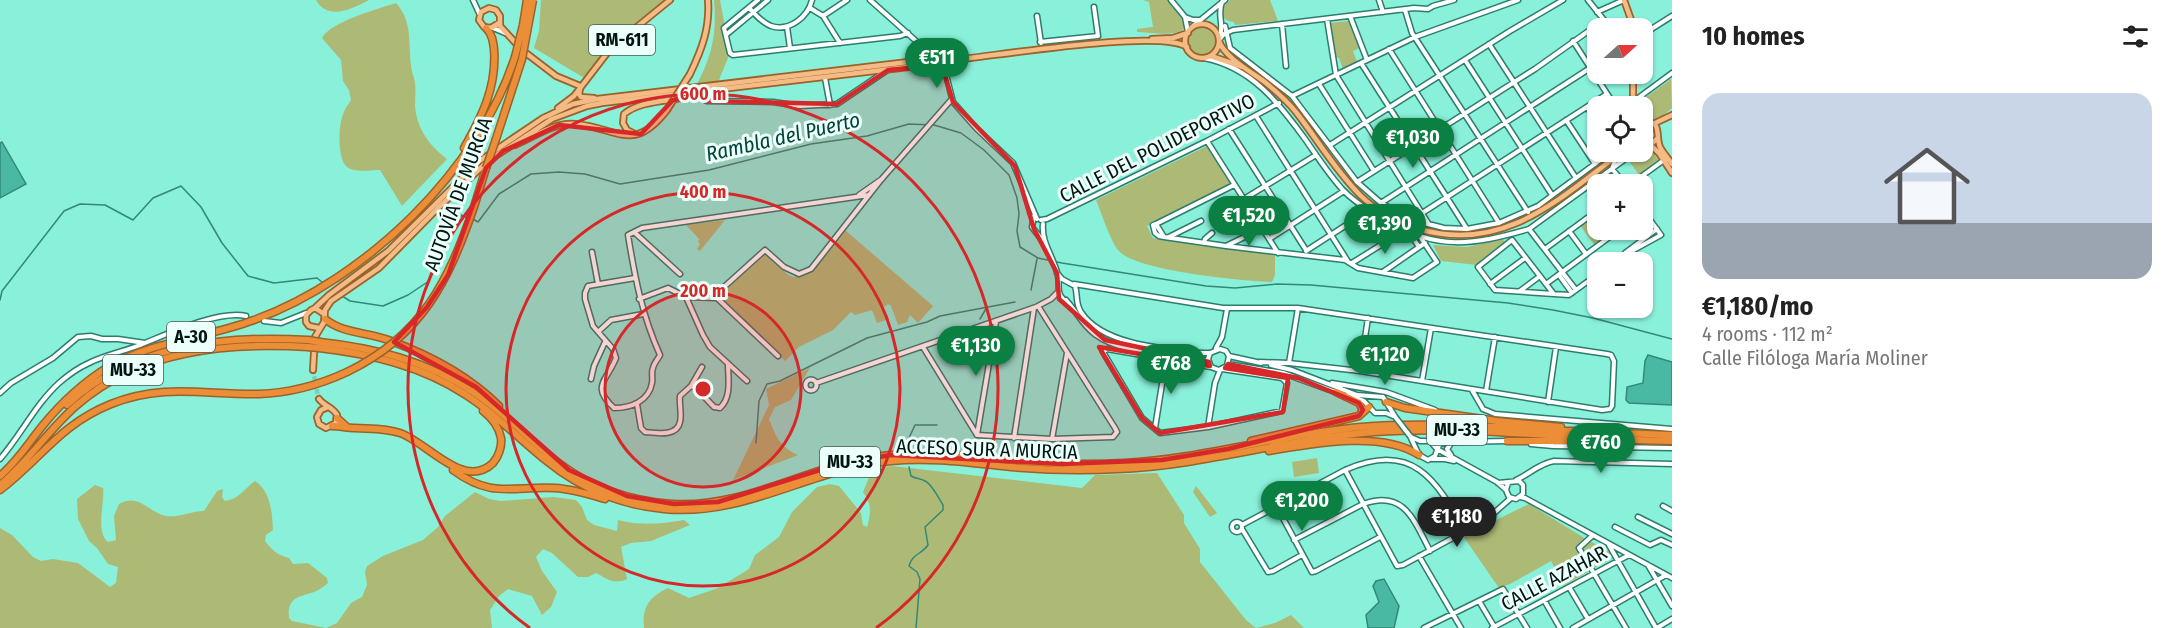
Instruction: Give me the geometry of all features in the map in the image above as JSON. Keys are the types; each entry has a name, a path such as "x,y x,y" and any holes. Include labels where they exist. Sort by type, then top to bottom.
{"highway":[{"name":"AUTOVÍA DE MURCIA","path":"0,476 22,455 43,425 64,402 91,379 118,362 155,347 252,321 302,298 346,271 397,229 438,187 471,144 493,107 514,57 523,25 526,0"},
{"name":"AUTOVÍA DE MURCIA","path":"0,490 67,428 96,411 126,399 171,390 250,394 313,385 347,372 388,347 412,325 442,286 453,264 522,59 533,0"},
{"path":"397,229 447,173 482,115 491,89 494,63 489,28"},
{"path":"324,316 335,327 390,340 435,360 476,387 495,402 504,414"},
{"name":"ACCESO SUR A MURCIA","path":"22,455 53,419 77,396 107,375 133,362 166,351 215,342 265,339 308,344"},
{"name":"ACCESO SUR A MURCIA","path":"318,342 403,365 442,381 478,403 552,466 581,484 612,498 658,509 700,510 744,503 840,470 891,461 937,460 1043,469 1112,470 1163,466 1334,436 1413,430 1671,439"},
{"name":"ACCESO SUR A MURCIA","path":"0,485 22,465 76,405 99,388 138,368 178,355 222,348 318,342 383,352 429,368 458,382 504,414 558,462 583,478 627,496 674,504 731,500 839,464 891,455 936,454 1043,463 1089,464 1162,460 1321,432 1393,425 1459,425 1671,439"},
{"path":"1336,392 1359,403 1363,410 1359,416"},
{"path":"428,448 445,462 463,471 481,470 492,464 500,449 501,438 494,423 478,403"},
{"path":"1387,403 1405,408 1497,421 1575,428 1578,432"},
{"path":"1228,450 1275,434 1359,416 1369,406"},
{"path":"337,418 348,427"},
{"path":"332,426 389,430 412,438 465,478 489,488 509,490 564,488 604,499 612,498"},
{"path":"1507,441 1671,439"},
{"path":"1247,452 1331,442 1364,442 1397,446 1418,453"}],"main road":[{"name":"RM-611","path":"543,118 567,103 611,48 670,0"},
{"path":"708,0 706,38 690,74 667,110 658,122 641,134 633,134 623,123 624,114 632,107 682,99 711,91"},
{"path":"1624,0 1630,18"},
{"path":"499,23 489,28 480,22 480,15 484,9 491,8 498,11 499,23 505,33 550,72 580,86 581,97 597,99"},
{"path":"1187,47 1188,33 1192,27 1200,24 1209,25 1216,30 1225,52 1274,89 1291,106 1347,180 1370,204 1392,218 1428,234 1485,233 1524,221 1549,206 1608,162"},
{"path":"318,342 306,322 307,313 329,295 379,268 476,172 503,151 552,119 587,106 825,78 953,59 1173,38 1188,33"},
{"path":"1144,40 1175,42 1187,47 1193,56 1218,57 1248,69"},
{"path":"1206,57 1216,51 1219,40"},
{"path":"314,370 320,327 327,305 388,251 478,162 543,118 573,104 597,99 818,73 937,62"},
{"path":"825,78 831,72"},
{"path":"818,73 825,78"},
{"path":"1670,116 1653,124 1658,131 1660,147 1672,164"},
{"path":"1658,131 1670,116"},
{"path":"503,151 559,125 575,124 620,134 641,134"},
{"path":"1653,140 1658,138"},
{"path":"1653,151 1664,160 1672,173"},
{"path":"315,308 324,316"},
{"path":"310,327 320,327"},
{"path":"319,397 328,407 336,412 337,418 332,426 326,428 320,424 317,417 320,411 319,397"},
{"path":"320,411 328,407"}],"street":[{"path":"758,0 724,28 730,53 733,55 900,36 908,33"},
{"path":"727,34 768,0"},
{"path":"749,8 760,20 770,26 787,27 797,22 810,8 812,0"},
{"path":"823,16 847,0"},
{"path":"870,0 928,49 937,62 951,99 976,128 1013,163 1039,221 1044,243"},
{"path":"1171,0 1185,17 1188,33"},
{"path":"1379,0 1383,12"},
{"path":"1219,40 1227,32 1233,30 1414,8 1428,9 1433,2 1441,4 1454,0"},
{"path":"1292,96 1415,37 1518,0"},
{"path":"1329,145 1563,0"},
{"path":"1588,0 1602,18"},
{"path":"1597,12 1624,0"},
{"path":"474,1 484,9"},
{"path":"474,1 480,15"},
{"path":"1192,27 1224,1"},
{"path":"1219,40 1222,28 1220,9 1224,1"},
{"path":"1414,8 1421,2 1423,8"},
{"path":"1041,42 1098,36 1094,7"},
{"path":"810,8 823,16 840,43"},
{"path":"1405,10 1415,37 1528,212"},
{"path":"1207,14 1215,14 1225,26 1228,43 1232,49 1292,96 1357,182 1381,203"},
{"path":"1037,16 1042,50"},
{"path":"1350,16 1367,60"},
{"path":"1653,28 1672,16"},
{"path":"1185,17 1201,20"},
{"path":"1327,19 1336,75 1421,212 1428,234 1425,243 1383,272"},
{"path":"1282,24 1286,66"},
{"path":"1225,26 1233,30"},
{"path":"787,27 790,48"},
{"path":"489,28 505,33"},
{"path":"1357,182 1514,82 1587,32"},
{"path":"1573,41 1587,63"},
{"path":"1489,44 1576,178"},
{"path":"1389,49 1499,223"},
{"path":"1206,57 1240,73 1279,103 1344,191 1368,211 1411,234 1428,234 1467,242 1511,238"},
{"path":"1465,60 1552,195"},
{"path":"1361,63 1467,229"},
{"path":"703,92 706,101 773,102 800,106 830,105 837,104 888,69"},
{"path":"1381,203 1587,70"},
{"path":"1645,96 1672,73"},
{"path":"825,78 830,105"},
{"path":"1319,84 1374,171"},
{"path":"1600,84 1607,94 1604,96"},
{"path":"717,298 724,287 765,250 784,267 799,274 811,269 880,181 951,99"},
{"name":"CALLE DEL POLIDEPORTIVO","path":"1039,221 1207,141 1279,103"},
{"path":"1412,220 1421,212 1587,107"},
{"path":"1256,116 1347,260"},
{"path":"1566,120 1595,164"},
{"path":"1229,129 1306,250"},
{"path":"1207,141 1278,253"},
{"path":"1217,213 1244,200 1316,155"},
{"path":"1645,174 1664,160"},
{"path":"1428,234 1444,228 1467,229 1499,223 1528,212 1598,162"},
{"path":"1612,169 1614,162"},
{"path":"1587,282 1569,295 1495,290 1478,267 1511,238 1529,229 1621,162"},
{"path":"1612,169 1616,174"},
{"path":"858,195 882,178 880,181"},
{"path":"1234,185 1153,225 1155,233 1159,236 1204,243 1347,260 1358,268 1413,278 1437,262 1425,243"},
{"path":"1269,239 1344,191"},
{"path":"635,278 588,286 585,293 590,318 605,342 613,349 616,358 601,382 602,393 606,401 614,408 626,408 637,404 647,394 652,385 653,366 660,355 639,299 628,235 642,228 869,195"},
{"path":"1304,255 1306,250 1368,211 1374,200 1412,220 1428,234"},
{"path":"1226,226 1253,213"},
{"path":"1545,249 1587,218"},
{"path":"1354,220 1357,224 1363,224 1389,240"},
{"path":"1039,221 1032,225 1044,243 1057,271 1067,282 1227,309 1298,308 1611,356 1614,361 1613,402 1610,409 1548,402 1360,371 1260,362"},
{"path":"1166,237 1201,221"},
{"path":"1631,252 1661,235 1653,224"},
{"path":"1352,263 1389,240 1403,228 1412,227"},
{"path":"1226,246 1263,228"},
{"path":"1529,229 1574,292"},
{"path":"1627,252 1657,229"},
{"path":"1036,231 1042,230"},
{"path":"1569,231 1586,254"},
{"path":"634,232 680,274"},
{"path":"1204,243 1212,233"},
{"path":"1411,234 1419,247"},
{"path":"1511,238 1553,294"},
{"path":"1546,284 1605,240"},
{"path":"592,252 598,284"},
{"path":"1490,284 1526,258"},
{"path":"1057,271 1059,290 1064,300 1086,327 1104,340 1125,347 1209,362"},
{"path":"1519,292 1540,276"},
{"path":"816,383 1036,307 1052,299 1067,282"},
{"path":"1074,284 1078,306 1083,316 1108,336 1193,352 1210,353 1216,349 1222,337 1227,309"},
{"path":"1052,299 1064,300 1086,287"},
{"path":"639,299 668,288 686,297 717,298 778,356"},
{"path":"686,297 710,347 747,381"},
{"path":"977,435 1052,439 1113,437 1117,432 1036,307"},
{"path":"1014,438 1036,307"},
{"path":"1289,363 1298,308"},
{"path":"264,321 275,323 307,313"},
{"path":"598,332 611,320 643,314"},
{"path":"0,459 45,398 66,377 89,363 171,332 225,316 246,316"},
{"path":"1360,371 1368,318"},
{"path":"293,319 306,322"},
{"path":"977,435 996,322"},
{"path":"1422,381 1431,328"},
{"path":"0,393 11,383 53,358 78,337 91,336 146,343"},
{"path":"1222,337 1229,356 1228,364"},
{"path":"1486,391 1495,337"},
{"path":"591,379 605,342"},
{"path":"923,347 977,435"},
{"path":"1548,402 1556,347"},
{"path":"1216,349 1226,351"},
{"path":"1105,350 1166,359 1213,368 1279,376 1285,380 1287,387 1283,408 1280,412 1208,427 1160,433 1142,418 1103,355 1105,350"},
{"path":"1052,439 1067,352"},
{"path":"1210,353 1209,362 1213,368 1215,383"},
{"path":"1229,356 1285,368 1357,395 1383,397 1410,436 1418,453 1425,459 1445,459 1464,464"},
{"path":"1155,429 1166,359"},
{"path":"691,386 695,387 714,407 720,408 727,397 728,364"},
{"path":"1208,427 1215,383 1221,369 1228,364 1277,372 1357,398 1369,406 1372,412 1388,413 1396,418"},
{"path":"637,404 641,428 645,432 670,432 677,428 680,422 680,396 691,386 702,367"},
{"path":"1323,381 1386,392 1442,412"},
{"path":"1472,389 1483,409 1495,414 1672,429"},
{"path":"1369,406 1374,396"},
{"path":"1380,413 1385,410 1387,403"},
{"path":"1410,436 1433,443 1436,448 1497,483 1508,494 1523,497 1672,578"},
{"path":"1418,453 1419,445 1424,441"},
{"path":"1431,459 1435,456 1436,448 1442,443 1454,441 1507,441 1553,446 1672,448"},
{"path":"1454,441 1448,446 1447,451 1464,464"},
{"path":"1302,555 1268,572 1242,527 1345,470 1381,460 1414,467 1430,477 1439,486 1465,532"},
{"path":"1497,483 1516,480 1526,476 1540,465 1554,461 1672,464"},
{"path":"1345,470 1397,566 1486,520 1505,502 1508,483"},
{"path":"1523,497 1526,476"},
{"path":"1516,480 1524,485"},
{"path":"1294,540 1363,504 1385,499 1403,506 1412,516 1430,550"},
{"path":"1664,506 1672,510"},
{"path":"1276,507 1310,570 1314,572 1380,537"},
{"path":"1638,517 1672,534"},
{"path":"1616,527 1650,545 1661,540 1672,545"},
{"path":"1592,536 1579,548 1626,628"},
{"path":"1609,545 1656,628 1672,619"},
{"name":"CALLE AZAHAR","path":"1494,628 1629,555"},
{"path":"1419,556 1461,628"},
{"path":"1648,565 1672,606"},
{"path":"1573,628 1666,574"},
{"path":"1569,587 1588,620"},
{"path":"1426,628 1503,589 1527,628"},
{"path":"1544,600 1560,628"},
{"path":"1479,601 1494,628"}],"highlighted area":[{"path":"942,65 953,102 1015,166 1034,229 1057,273 1059,299 1105,340 1209,362 1210,366 1099,347 1142,418 1160,433 1283,412 1288,378 1225,368 1228,364 1298,378 1359,403 1363,410 1359,416 1228,449 1162,460 1062,464 891,455 839,464 718,502 674,504 627,496 569,470 476,387 394,342 427,307 448,275 486,168 503,151 559,125 641,134 673,100 703,92 706,101 837,104 888,70"}],"shaded area":[{"path":"316,0 369,0 355,7 334,12 321,6"},
{"path":"541,0 670,0 611,48 586,79 534,48 539,31"},
{"path":"714,0 720,0 730,53 717,85 696,86 706,65 712,44 715,24"},
{"path":"1143,0 1168,0 1183,18 1184,29 1173,33 1137,32 1137,29 1153,27 1149,2"},
{"path":"1230,0 1270,0 1278,21 1235,25 1223,14 1222,8"},
{"path":"396,3 405,17 409,32 418,122 429,142 447,159 402,206 380,170 354,170 347,167 341,157 342,117 351,100 349,90 343,81 341,60 322,38 344,21"},
{"path":"1350,21 1360,48 1353,51 1357,62 1343,69 1339,58 1336,58 1330,23"},
{"path":"1202,27 1212,31 1216,41 1212,51 1202,55 1192,51 1188,41 1192,31"},
{"path":"1671,79 1672,108 1659,119 1653,119 1653,96 1648,96"},
{"path":"2,142 26,184 0,198 0,143"},
{"path":"1207,146 1231,184 1147,226 1153,238 1275,255 1275,275 1272,282 1191,274 1146,264 1129,258 1119,251 1106,227 1096,200"},
{"path":"1654,153 1658,160 1638,174 1630,162 1653,162"},
{"path":"1587,218 1587,235 1579,224"},
{"path":"725,220 700,251 697,249 700,244 699,239 686,225"},
{"path":"845,230 933,306 918,323 910,315 907,322 898,325 891,306 888,304 884,307 889,319 877,323 872,310 855,315 851,312 833,330 799,347 785,361 721,297 725,286 765,252 793,277 810,273"},
{"path":"1503,239 1505,242 1477,265 1441,261 1433,245 1467,247"},
{"path":"1591,240 1605,240 1596,247"},
{"path":"1648,355 1672,362 1672,405 1629,403 1626,400 1627,387 1643,383 1645,361"},
{"path":"810,368 791,400 775,407 769,419 779,441 798,455 733,480 769,405 766,389"},
{"path":"1317,458 1319,473 1294,477 1292,462"},
{"path":"892,466 1082,488 1095,475 1157,473 1184,515 1184,523 1200,549 1200,562 1246,620 1256,628 644,628 646,608 661,591 668,588 689,598 718,588 749,569 755,555 779,537 792,512 817,487 830,484 839,486 861,513 863,525 867,527 870,509 863,492 873,468"},
{"path":"255,481 264,490 271,510 273,530 266,535 265,541 275,552 289,558 293,564 308,563 327,578 328,583 320,589 301,596 291,603 289,618 292,621 326,628 0,628 0,528 12,535 33,557 41,561 53,559 78,563 110,587 116,583 118,567 108,564 89,541 78,519 77,499 95,485 103,488 101,524 104,537 108,542 116,540 114,516 119,504 126,501 137,502 166,516 180,515 204,511 217,491 223,489 222,497 225,501 234,498"},
{"path":"1196,486 1217,513 1210,517 1193,492"},
{"path":"475,492 489,499 501,501 554,497 576,500 582,507 587,520 594,525 617,531 618,520 651,524 684,520 690,525 651,541 631,543 621,547 627,579 618,581 596,573 588,577 578,577 552,553 543,549 536,557 542,571 557,592 551,607 542,615 532,596 508,589 499,596 490,610 492,628 326,628 337,623 351,603 362,597 367,585 365,572 367,566 383,556 423,540 438,527 445,516"},
{"path":"1529,504 1586,539 1576,549 1588,572 1564,585 1551,561 1499,588 1463,536"},
{"path":"1590,541 1610,552 1613,558 1594,568 1583,548"},
{"path":"1384,579 1399,606 1394,628 1368,628 1366,615 1379,602 1373,586 1376,581"},
{"path":"1291,615 1304,628 1256,628 1275,623"}],"waterway":[{"name":"Rambla del Puerto","path":"473,219 478,222 499,194 531,174 559,172 585,174 620,184 709,170 811,144 867,136 909,124 934,125 961,133 984,150 1009,175 1017,198 1019,214 1017,231 1020,247 1038,258 1206,286 1235,288 1277,284 1311,285 1508,303 1593,318 1672,339"},
{"name":"Rambla del Puerto","path":"0,300 2,291 64,211 80,204 105,205 133,220 153,198 181,186 201,207 222,243 248,276 274,283 317,278 322,282"},
{"name":"Rambla del Puerto","path":"336,292 350,301 383,306 408,295 429,281 461,215 468,218"},
{"path":"1031,290 1037,259"},
{"path":"756,443 759,401 767,384 780,381 867,338 927,322 940,316 1015,302"},
{"path":"980,319 987,307"},
{"path":"909,438 915,425 937,425"},
{"path":"909,467 911,476 928,483 943,505 943,510 925,527 928,545 912,559 909,566 917,572 920,579 916,628"}],"tunnel":[{"path":"313,370 318,396"}]}
